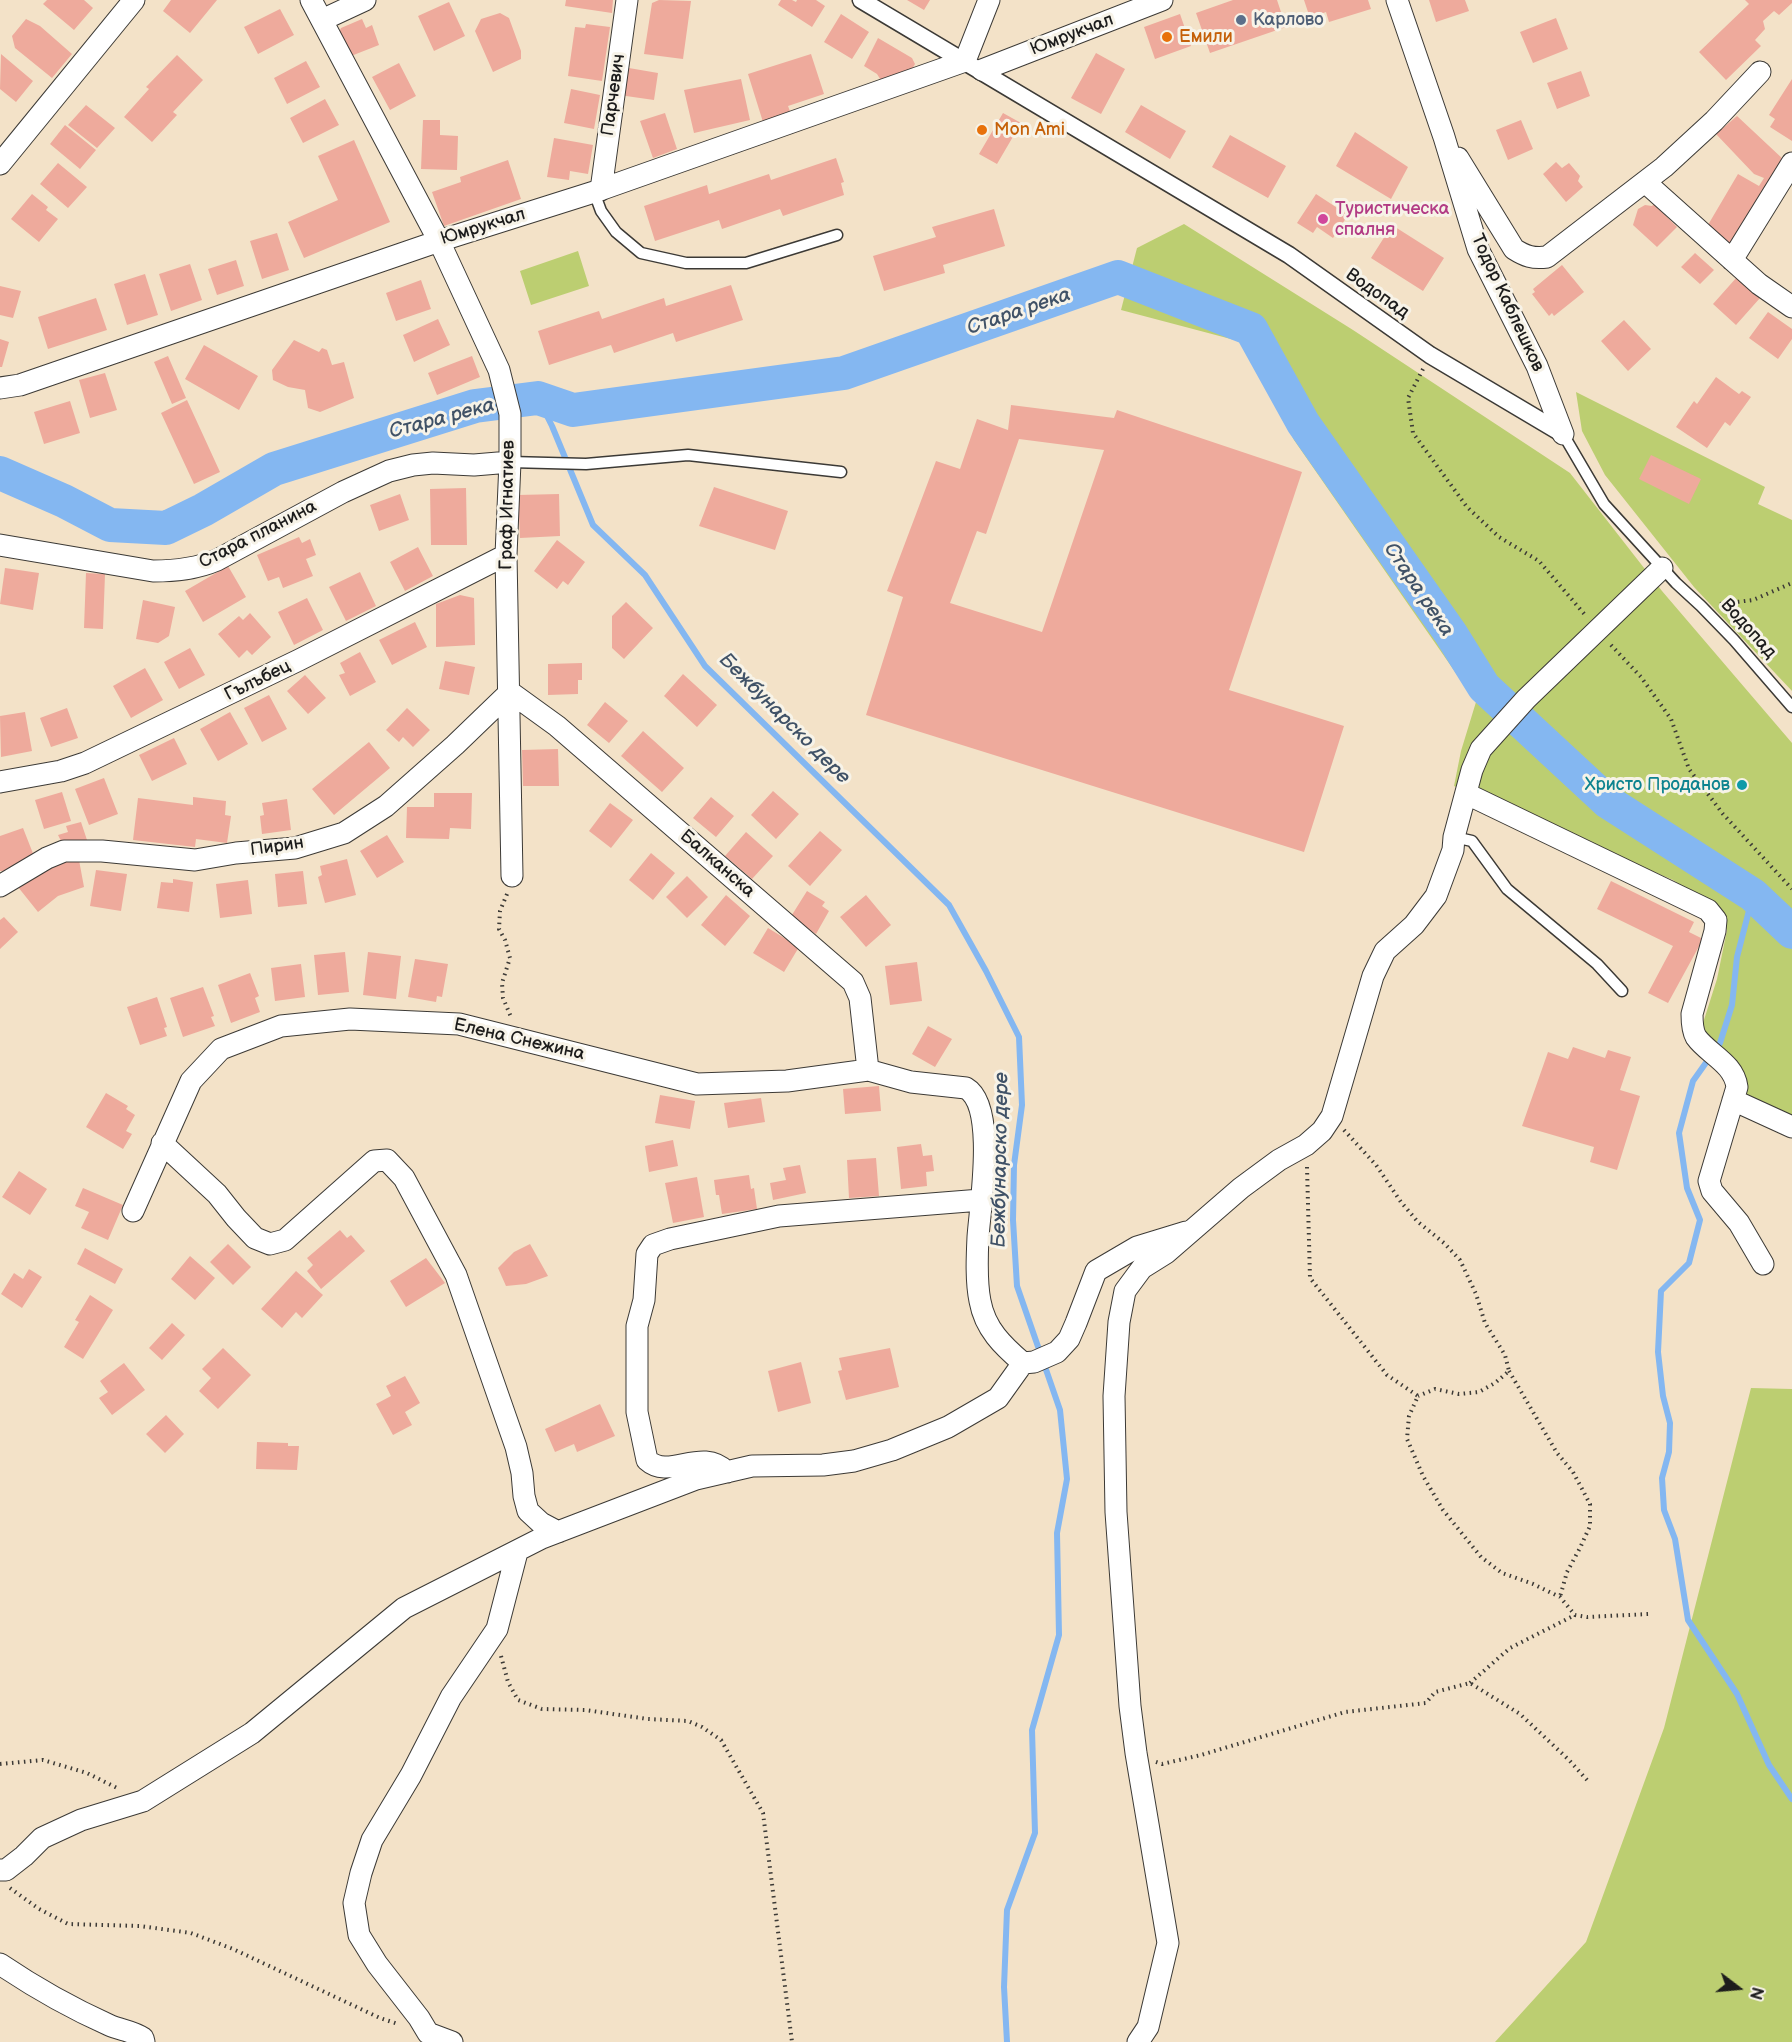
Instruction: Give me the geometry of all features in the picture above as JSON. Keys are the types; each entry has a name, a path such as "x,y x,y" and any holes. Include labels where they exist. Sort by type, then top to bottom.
{"street":[{"path":"0,164 134,0"},
{"name":"Граф Игнатиев","path":"311,0 439,241 498,370 510,414 506,555 512,876"},
{"path":"322,20 365,0"},
{"name":"Парчевич","path":"598,191 627,0"},
{"name":"Водопад","path":"861,0 1288,255 1430,355 1563,434"},
{"path":"973,66 989,0"},
{"name":"Юмрукчал","path":"0,388 20,385 439,241 598,191 973,66 1162,0"},
{"name":"Тодор Каблешков","path":"1397,0 1444,137 1478,249 1537,366 1563,434"},
{"path":"1444,137 1478,188 1514,249 1526,257 1538,259 1547,257 1664,167 1714,121 1760,72"},
{"path":"1732,260 1792,163"},
{"path":"1645,182 1759,284 1792,308"},
{"name":"Стара планина","path":"0,545 153,571 178,571 217,560 343,492 389,471 433,463 474,465 510,462"},
{"name":"Гълъбец","path":"0,782 61,771 85,763 278,671 506,555"},
{"path":"1138,2042 1148,2027 1168,1943 1130,1706 1116,1512 1114,1396 1119,1322 1125,1291 1142,1268 1166,1253 1240,1188 1279,1160 1306,1145 1322,1131 1332,1116 1373,976 1385,951 1414,925 1436,896 1452,850 1472,770 1481,749 1526,699 1662,568"},
{"name":"Пирин","path":"0,886 47,858 64,851 102,851 195,860 236,853 295,848 344,833 386,806 510,692"},
{"name":"Балканска","path":"510,692 557,726 853,982 860,998 868,1070"},
{"path":"1467,794 1708,910 1716,920 1692,1014 1693,1028 1697,1038 1731,1071 1737,1087 1709,1181 1712,1191 1739,1223 1763,1264"},
{"name":"Елена Снежина","path":"133,1211 191,1081 221,1049 281,1026 350,1019 459,1023 697,1084 787,1081 868,1070 911,1082 966,1088 973,1092 977,1100 983,1129 986,1165 981,1200"},
{"path":"1733,1100 1792,1127"},
{"path":"162,1143 217,1194 255,1238 270,1244 285,1240 374,1161 387,1160 394,1165 404,1178 456,1275 516,1447 528,1511 541,1523 558,1532"},
{"path":"727,1472 720,1465 705,1461 668,1467 652,1464 647,1460 637,1412 637,1326 644,1300 647,1254 653,1245 670,1239 779,1216 981,1200 977,1275 980,1302 997,1340 1029,1362"},
{"path":"4,1878 6,1870 42,1838 81,1820 143,1801 252,1733 404,1608 542,1538 696,1479 752,1466 823,1465 854,1461 892,1450 948,1427 998,1398 1029,1362 1058,1352 1069,1339 1096,1270 1137,1247 1189,1231"},
{"path":"452,2042 428,2033 377,1964 359,1935 354,1903 360,1873 372,1840 411,1775 451,1697 497,1629 517,1552"},
{"path":"0,1964 110,2026 139,2035 144,2042"}],"lane":[{"path":"598,191 601,211 616,232 641,253 686,263 746,263 837,235"},
{"name":"Водопад","path":"1563,434 1604,504 1662,568 1701,606 1792,707"},
{"path":"510,462 586,464 688,455 841,472"},
{"path":"1454,837 1472,841 1507,889 1597,964 1622,992"}],"path":[{"path":"1701,606 1753,600 1792,583"},
{"path":"512,876 500,911 499,929 510,958 502,983 503,998 510,1014 512,1036"},
{"path":"1332,1116 1376,1165 1401,1202 1460,1260 1476,1294 1485,1323 1505,1355 1509,1371 1557,1453 1573,1472 1590,1504 1590,1526 1567,1572 1560,1597"},
{"path":"1306,1145 1310,1278 1387,1375 1418,1396"},
{"path":"1509,1371 1495,1383 1479,1392 1459,1394 1435,1389 1418,1396 1408,1416 1407,1439 1423,1476 1443,1510 1481,1557 1502,1573 1560,1597 1575,1614 1587,1617 1649,1614"},
{"path":"1136,1753 1162,1764 1201,1755 1345,1712 1425,1703 1435,1692 1470,1683 1510,1648 1575,1614"},
{"path":"497,1629 501,1658 508,1682 518,1700 542,1709 585,1710 648,1719 688,1721 721,1740 763,1813 792,2042"},
{"path":"1470,1683 1520,1714 1587,1780"},
{"path":"0,1764 43,1760 87,1773 143,1801"},
{"path":"4,1878 39,1910 68,1924 140,1926 191,1933 233,1949 380,2018 428,2033"}],"green space":[{"path":"1184,224 1353,330 1570,473 1662,591 1792,743 1792,1127 1756,1112 1742,1084 1711,1056 1703,1023 1717,979 1727,930 1717,910 1673,880 1454,786 1461,751 1476,702 1294,440 1246,343 1121,310 1137,248"},
{"path":"578,251 589,286 531,305 520,271"},
{"path":"1576,392 1765,487 1758,504 1792,520 1792,691 1694,587 1605,475 1582,431"},
{"path":"1751,1388 1792,1389 1792,2042 1495,2042 1586,1942 1664,1728"}],"building":[{"path":"47,0 84,0 93,8 74,30 43,4"},
{"path":"171,0 217,0 190,33 163,11"},
{"path":"566,0 613,0 612,13 565,6"},
{"path":"659,0 691,1 683,59 644,54 652,3"},
{"path":"781,0 796,2 797,0 816,0 825,6 812,27 778,5"},
{"path":"907,0 930,0 924,10"},
{"name":"Карлово","path":"1233,0 1277,0 1286,27 1210,53 1196,13"},
{"path":"1304,0 1368,0 1371,9 1329,22 1326,12 1310,18"},
{"path":"1429,0 1465,0 1469,11 1436,22"},
{"path":"1745,0 1792,0 1792,3 1779,15 1774,11 1763,21 1765,29 1755,40 1761,46 1726,80 1699,52 1749,4"},
{"path":"449,2 465,36 434,51 418,16"},
{"path":"280,9 294,35 258,54 244,27"},
{"path":"500,13 509,18 521,51 521,59 493,72 475,31 481,19"},
{"path":"841,14 869,32 852,59 824,42"},
{"name":"Емили","path":"1180,14 1191,46 1155,59 1144,27"},
{"path":"1556,18 1568,49 1533,63 1520,32"},
{"path":"26,19 40,26 72,54 52,78 15,48 12,36"},
{"path":"362,19 366,28 372,25 379,45 351,56 338,34 341,28"},
{"path":"586,24 610,27 602,81 568,76 575,27 585,28"},
{"path":"878,38 912,58 915,64 911,71 882,82 877,74 864,66"},
{"path":"1096,53 1125,69 1101,114 1071,98"},
{"path":"1,54 33,81 16,102 0,89"},
{"path":"811,54 824,94 788,106 791,114 763,122 748,74"},
{"path":"177,55 203,80 173,112 177,115 152,142 124,117 149,89 146,87"},
{"path":"306,61 320,87 287,104 274,78"},
{"path":"399,63 416,96 390,110 372,77"},
{"path":"623,67 658,73 654,100 619,95"},
{"path":"1581,71 1590,96 1557,109 1547,83"},
{"path":"741,79 750,120 694,133 684,90"},
{"path":"1792,79 1792,141 1770,127 1775,119 1769,115"},
{"path":"571,89 600,95 594,129 564,123"},
{"path":"325,99 339,125 303,143 290,118"},
{"path":"86,105 115,128 97,148 68,125"},
{"path":"1141,105 1186,131 1170,159 1125,132"},
{"path":"665,113 677,149 653,158 640,121"},
{"path":"1003,113 1021,123 997,164 979,154"},
{"path":"1737,116 1784,160 1729,250 1705,230 1738,174 1759,186 1764,178 1754,174 1716,134"},
{"path":"423,120 440,120 440,135 458,136 457,170 421,169"},
{"path":"1521,120 1533,149 1508,160 1496,130"},
{"path":"65,125 96,150 80,169 50,144"},
{"path":"1355,132 1408,167 1391,199 1336,166"},
{"path":"1230,135 1286,166 1268,198 1212,167"},
{"path":"554,138 593,145 588,174 570,171 569,180 547,177"},
{"path":"354,140 390,222 304,258 288,222 338,200 318,156"},
{"path":"836,158 844,182 841,183 844,195 783,216 780,209 722,229 719,220 655,241 644,206 707,185 709,194 769,174 771,180"},
{"path":"508,160 521,199 444,226 432,192 461,182 460,177"},
{"path":"1556,162 1562,168 1569,163 1580,176 1578,181 1583,187 1566,202 1543,174"},
{"path":"58,163 87,187 68,208 40,184"},
{"path":"32,194 48,207 46,210 58,219 39,242 11,219"},
{"name":"Туристическа спалня","path":"1316,194 1348,215 1333,238 1317,227 1313,233 1297,223"},
{"path":"1654,204 1677,227 1657,247 1633,225 1638,209"},
{"path":"994,209 1005,246 943,265 945,273 884,291 873,256 936,237 932,227"},
{"path":"1392,225 1444,258 1423,291 1371,258"},
{"path":"277,233 289,270 262,279 250,241"},
{"path":"1695,253 1714,270 1700,284 1681,267"},
{"path":"236,260 244,286 217,295 208,269"},
{"path":"190,264 202,300 171,311 159,274"},
{"path":"1562,265 1584,292 1554,316 1552,313 1549,316 1532,294 1535,292 1533,289"},
{"path":"145,274 158,315 127,325 114,284"},
{"path":"1737,277 1760,298 1736,325 1713,304"},
{"path":"421,280 431,309 396,321 386,293"},
{"path":"731,285 743,320 676,342 673,333 614,353 611,345 549,365 538,331 599,311 602,319 664,298 666,306"},
{"path":"0,286 21,291 13,318 0,315"},
{"path":"96,298 107,330 48,349 38,317"},
{"path":"1768,312 1792,329 1792,339 1778,359 1749,338"},
{"path":"438,319 450,345 414,362 403,335"},
{"path":"1624,320 1651,349 1628,371 1601,341"},
{"path":"0,339 9,342 2,367 0,367"},
{"path":"294,340 319,352 322,348 327,350 332,365 344,362 354,398 320,412 308,408 305,390 288,387 273,380 272,370"},
{"path":"204,345 258,376 239,410 185,379"},
{"path":"168,356 186,398 172,404 154,362"},
{"path":"472,356 480,377 437,395 428,373"},
{"path":"105,373 117,410 90,418 79,380"},
{"path":"1716,377 1739,394 1742,391 1751,397 1730,426 1725,422 1707,448 1676,427 1694,401 1697,404"},
{"path":"187,400 220,472 194,484 161,413"},
{"path":"70,401 80,433 44,444 34,412"},
{"path":"1011,405 1114,418 1117,410 1302,472 1229,690 1344,726 1304,852 866,715 903,597 887,591 936,461 960,469 977,419 1008,430","holes":["1019,439 1104,450 1042,632 950,603 977,531 986,534"]},
{"path":"1651,455 1701,479 1689,504 1639,479"},
{"path":"714,487 788,511 775,550 699,526"},
{"path":"466,488 467,545 431,545 430,489"},
{"path":"400,494 409,520 379,531 370,505"},
{"path":"559,494 560,536 520,538 518,495"},
{"path":"299,537 302,543 310,539 316,555 306,559 313,576 283,588 279,577 268,581 257,555"},
{"path":"557,540 585,562 568,585 563,581 557,589 534,571"},
{"path":"418,547 433,576 405,591 390,562"},
{"path":"228,566 246,597 203,622 185,591"},
{"path":"5,568 39,573 33,610 0,604"},
{"path":"360,572 376,606 346,621 329,587"},
{"path":"86,573 105,574 103,629 84,628"},
{"path":"460,595 474,598 475,645 436,647 436,604"},
{"path":"307,598 323,630 294,645 278,612"},
{"path":"143,600 175,607 169,636 158,643 136,639"},
{"path":"626,602 653,628 624,659 612,648 612,616"},
{"path":"250,613 271,637 252,655 247,650 239,658 218,634 239,616 243,620"},
{"path":"415,622 427,647 392,665 379,640"},
{"path":"190,648 205,675 179,689 164,662"},
{"path":"360,652 376,682 350,696 339,675 345,673 340,663"},
{"path":"445,661 475,667 469,695 439,689"},
{"path":"582,663 582,680 578,680 578,694 548,695 548,664"},
{"path":"145,668 163,700 131,718 113,686"},
{"path":"683,674 717,705 697,727 664,696"},
{"path":"305,675 326,698 308,714 287,691"},
{"path":"269,695 287,729 262,742 244,708"},
{"path":"605,702 628,721 609,743 587,725"},
{"path":"67,708 78,738 51,747 40,718"},
{"path":"407,708 430,730 413,747 403,737 399,742 386,730"},
{"path":"25,712 32,751 1,757 0,716"},
{"path":"230,712 248,744 218,761 200,729"},
{"path":"643,731 684,768 662,792 621,756"},
{"path":"174,738 187,764 152,781 139,755"},
{"path":"369,742 390,768 334,815 312,789"},
{"path":"558,749 559,786 523,786 522,750"},
{"path":"104,778 118,814 89,825 75,789"},
{"path":"773,791 799,814 776,839 751,815"},
{"path":"62,792 71,821 44,829 35,800"},
{"path":"434,793 472,793 471,829 450,828 449,839 406,838 407,807 434,807"},
{"path":"193,797 226,801 225,815 231,816 227,843 196,839 195,847 133,840 138,798 193,805"},
{"path":"711,797 734,816 716,837 693,818"},
{"path":"287,799 291,830 262,834 260,816 264,815 262,803"},
{"path":"610,803 633,820 611,848 589,831"},
{"path":"81,822 88,843 63,845 58,835 68,832 66,826"},
{"path":"23,828 34,856 7,871 0,871 0,836"},
{"path":"820,831 842,850 810,886 788,866"},
{"path":"746,832 773,856 752,879 725,856"},
{"path":"387,835 404,862 377,878 360,851"},
{"path":"651,853 675,873 653,900 629,880"},
{"path":"65,859 79,860 84,887 58,896 38,912 18,887"},
{"path":"347,859 356,895 325,903 318,877 322,875 320,866"},
{"path":"96,870 127,874 121,911 90,906"},
{"path":"303,871 307,904 278,907 275,874"},
{"path":"687,876 708,897 687,918 666,897"},
{"path":"173,879 193,882 189,912 157,908 161,882 173,883"},
{"path":"248,880 252,914 220,918 216,884"},
{"path":"1611,881 1694,922 1689,932 1703,939 1668,1003 1648,993 1673,946 1597,909"},
{"path":"807,891 825,902 822,906 829,911 816,934 790,918"},
{"path":"726,895 750,916 725,946 701,925"},
{"path":"866,895 891,925 866,947 840,917"},
{"path":"4,917 18,932 0,949 0,920"},
{"path":"768,928 799,947 784,972 753,953"},
{"path":"345,952 349,992 318,995 314,955"},
{"path":"368,952 401,956 396,999 363,995"},
{"path":"415,959 448,964 442,997 437,996 436,1002 408,997"},
{"path":"917,962 922,1001 890,1005 885,966"},
{"path":"301,964 305,997 275,1001 271,968"},
{"path":"250,973 259,996 255,998 260,1012 231,1023 218,985"},
{"path":"203,987 214,1016 211,1017 215,1026 183,1037 170,998"},
{"path":"157,997 167,1027 164,1028 167,1036 140,1045 127,1007"},
{"path":"928,1026 952,1039 935,1067 912,1054"},
{"path":"1573,1047 1605,1058 1608,1050 1631,1057 1620,1090 1640,1096 1617,1170 1590,1162 1594,1147 1522,1126 1548,1052 1568,1059"},
{"path":"879,1086 881,1111 845,1114 843,1089"},
{"path":"106,1093 128,1106 126,1109 135,1115 126,1131 132,1134 123,1149 86,1127"},
{"path":"660,1095 695,1101 690,1129 655,1123"},
{"path":"761,1098 765,1122 728,1128 724,1103"},
{"path":"673,1140 678,1166 649,1172 645,1146"},
{"path":"921,1144 923,1156 932,1155 934,1171 926,1172 927,1186 901,1189 897,1147"},
{"path":"876,1158 879,1196 849,1198 847,1160"},
{"path":"800,1165 806,1193 773,1200 770,1183 786,1180 783,1168"},
{"path":"19,1171 47,1189 30,1215 2,1197"},
{"path":"749,1175 751,1189 754,1188 757,1209 722,1214 714,1180"},
{"path":"697,1177 704,1217 673,1223 665,1183"},
{"path":"83,1188 123,1205 108,1240 81,1228 89,1212 75,1206"},
{"path":"340,1230 347,1238 351,1235 365,1251 321,1289 307,1271 313,1265 307,1258"},
{"path":"228,1244 251,1267 233,1285 210,1262"},
{"path":"530,1244 548,1276 526,1284 506,1286 498,1268 514,1252"},
{"path":"85,1248 123,1269 115,1284 77,1264"},
{"path":"190,1256 215,1278 195,1300 171,1279"},
{"path":"426,1258 445,1283 406,1307 390,1281"},
{"path":"29,1269 42,1277 22,1308 1,1294 14,1273 23,1279"},
{"path":"296,1271 323,1295 302,1318 296,1312 282,1328 261,1309"},
{"path":"90,1295 113,1310 83,1359 64,1347 79,1322 75,1320"},
{"path":"172,1323 185,1335 162,1360 149,1348"},
{"path":"223,1348 251,1375 218,1409 199,1391 211,1378 202,1369"},
{"path":"890,1348 899,1387 846,1400 838,1371 842,1370 839,1358"},
{"path":"801,1362 811,1403 778,1412 768,1371"},
{"path":"124,1363 145,1390 112,1415 99,1398 108,1392 100,1381"},
{"path":"405,1376 420,1403 405,1412 412,1425 393,1435 376,1404 391,1396 386,1386"},
{"path":"600,1404 615,1436 577,1452 574,1444 555,1452 545,1429"},
{"path":"166,1415 184,1434 165,1453 146,1434"},
{"path":"257,1442 288,1443 288,1446 299,1446 297,1470 256,1469"}],"waterway":[{"name":"Стара река","path":"0,473 64,501 110,525 166,528 203,510 274,469 475,406 538,398 573,410 844,373 1118,277 1251,329 1303,423 1451,634 1484,687 1608,802 1753,895 1792,932"},
{"name":"Бежбунарско дере","path":"538,398 593,525 645,575 705,666 949,905 1019,1037 1022,1105 1014,1165 1013,1220 1017,1286 1060,1410 1067,1479 1057,1533 1059,1635 1032,1730 1035,1833 1007,1910 1004,1987 1007,2042"},
{"path":"1753,895 1737,957 1732,1005 1720,1043 1693,1081 1679,1133 1687,1188 1700,1220 1689,1263 1661,1291 1658,1352 1663,1396 1670,1423 1669,1452 1662,1478 1664,1510 1675,1539 1688,1620 1737,1694 1769,1765 1792,1799"}],"place":[{"name":"Карлово","path":"1241,20"},
{"name":"Емили","path":"1167,37"},
{"name":"Mon Ami","path":"982,130"},
{"name":"Туристическа спалня","path":"1323,219"},
{"name":"Христо Проданов","path":"1742,785"}]}
